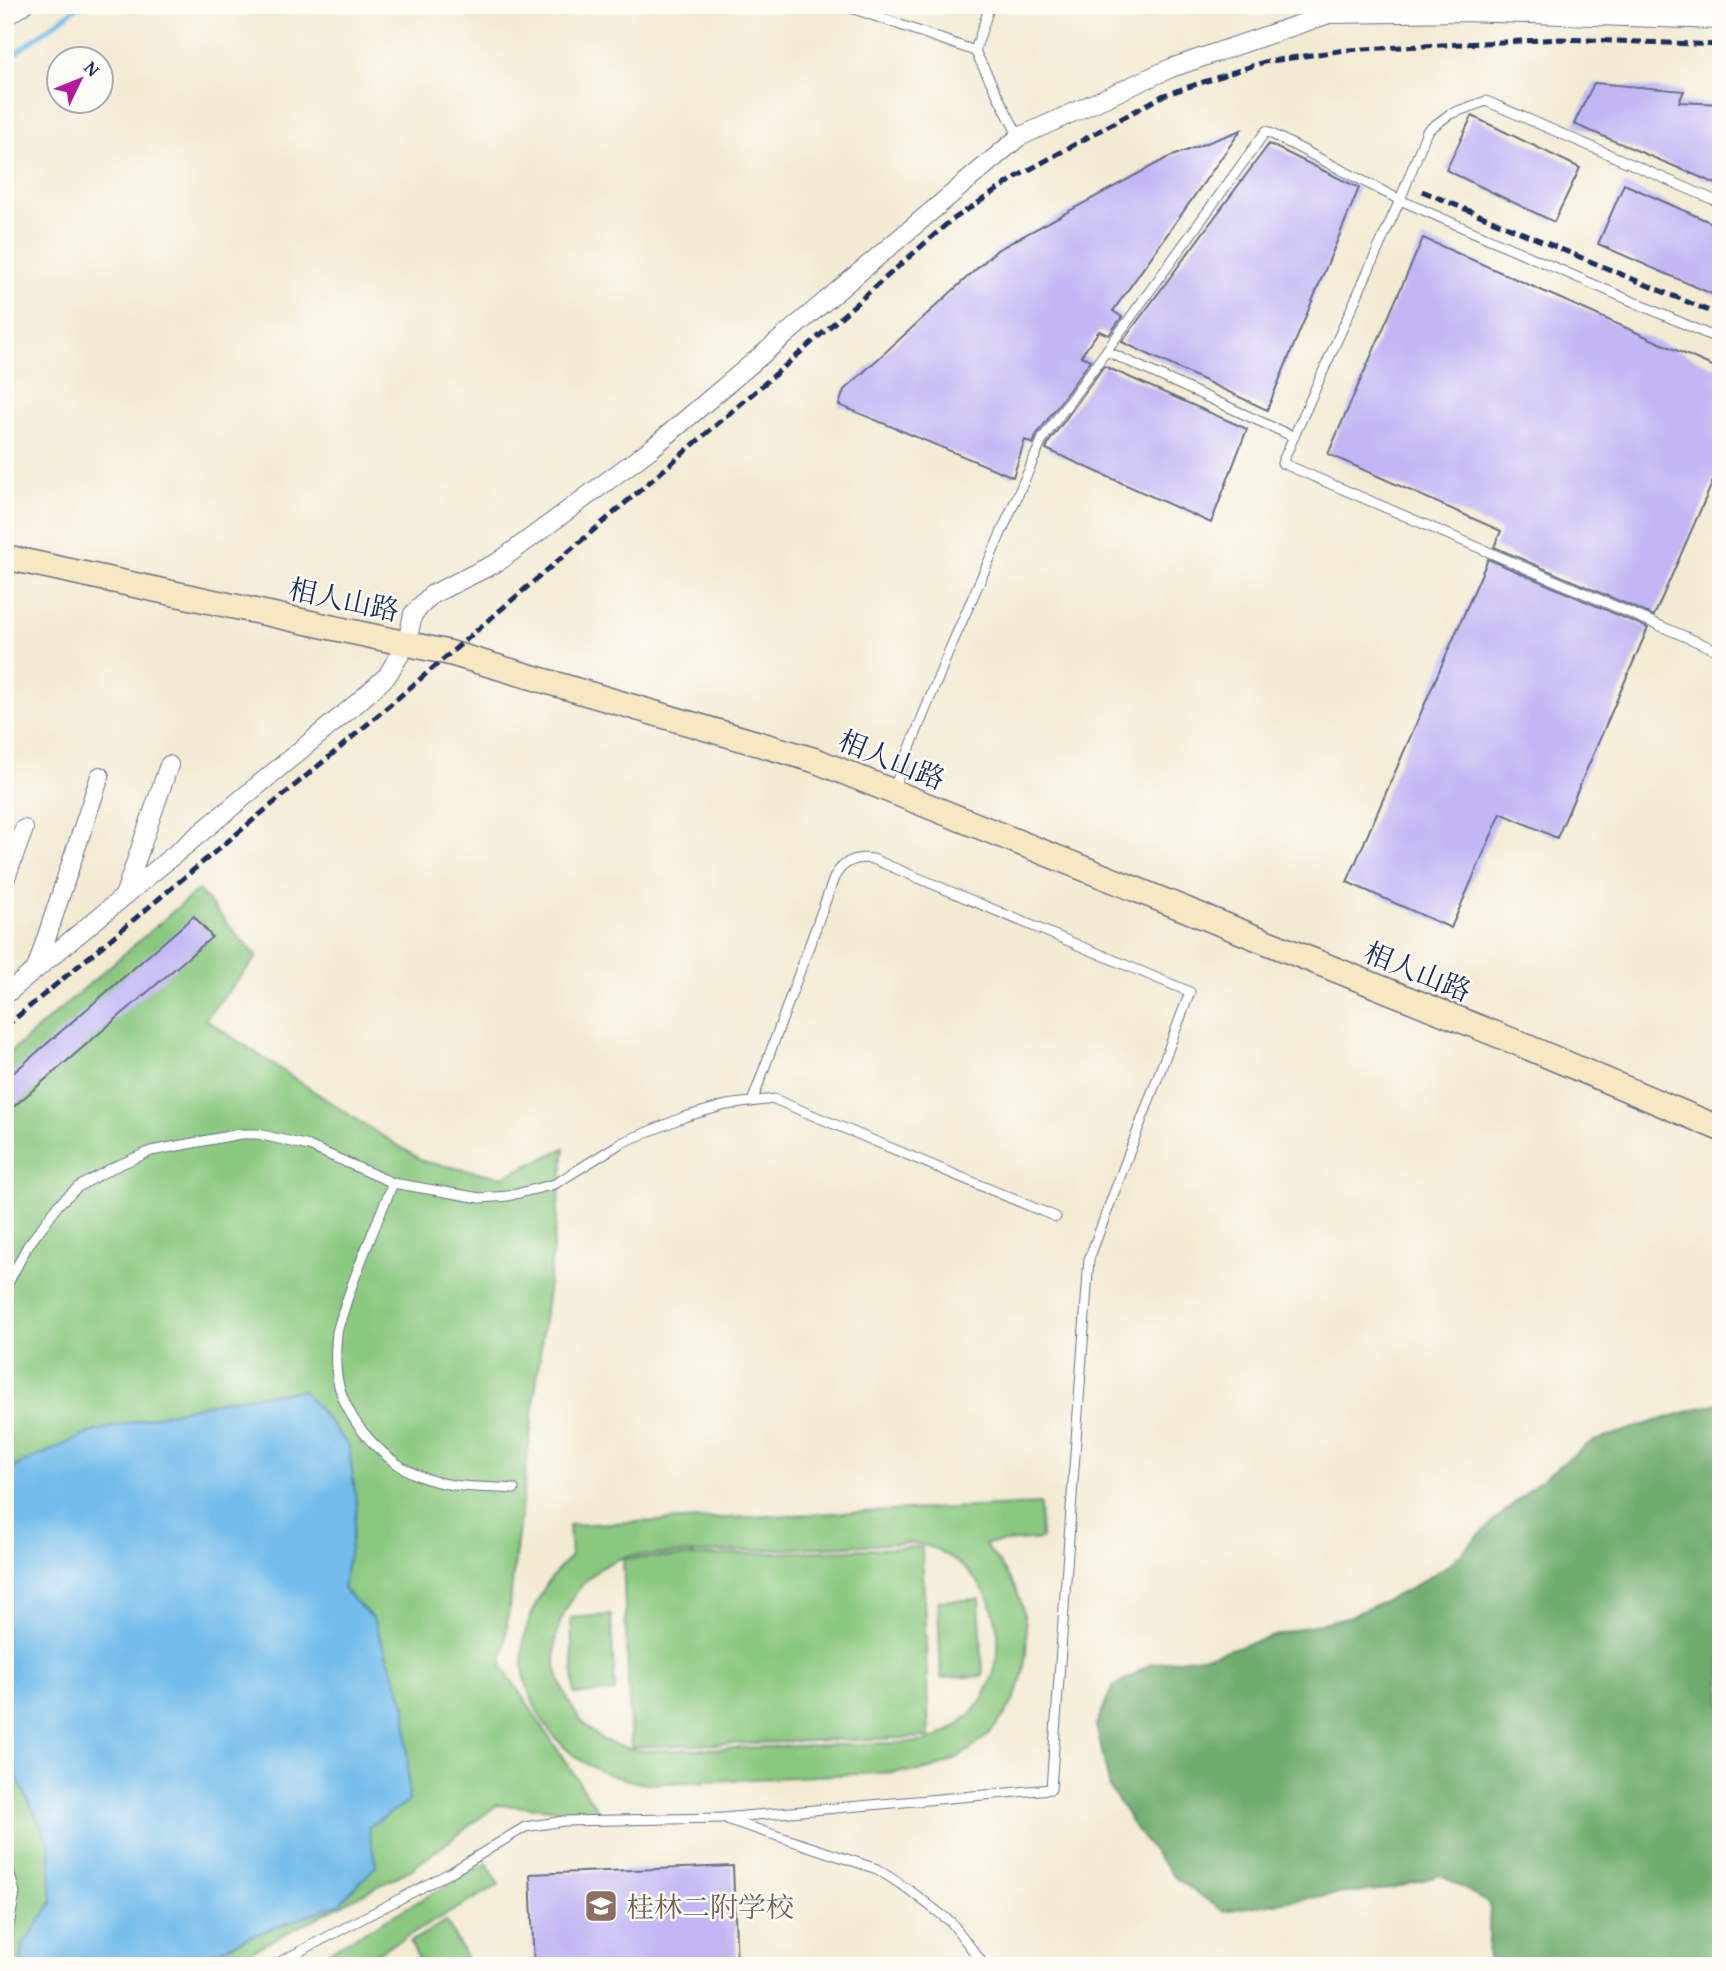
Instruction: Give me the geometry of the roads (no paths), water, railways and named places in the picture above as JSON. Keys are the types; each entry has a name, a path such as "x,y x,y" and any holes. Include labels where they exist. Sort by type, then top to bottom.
{"street":[{"path":"5,17 23,5"},
{"path":"5,995 387,676 407,643 413,614 431,595 498,562 652,448 1019,137 1171,68 1329,14 1464,12 1721,20"},
{"name":"相人山路","path":"5,557 450,653 814,760 1513,1041 1721,1129"},
{"path":"124,896 169,765"},
{"path":"36,970 100,776"},
{"path":"5,880 24,829"}],"lane":[{"path":"843,5 975,51 1019,137"},
{"path":"975,51 990,5"},
{"path":"1721,203 1486,101 1450,114 1427,131 1401,200 1282,463 1721,652"},
{"path":"893,792 949,651 1043,438 1266,131 1401,200 1721,340"},
{"path":"1106,351 1294,437"},
{"path":"272,1966 453,1871 525,1827 564,1821 722,1818 1051,1789 1089,1259 1190,992 873,859 852,859 842,866 834,878 752,1102"},
{"path":"5,1289 27,1247 60,1204 78,1187 111,1168 151,1151 240,1134 258,1133 309,1146 393,1183 480,1198 508,1196 555,1184 621,1143 684,1117 726,1105 774,1099 1056,1217"},
{"path":"393,1183 351,1286 338,1331 336,1370 344,1399 349,1411 368,1437 384,1454 408,1470 432,1481 513,1489"},
{"path":"722,1818 877,1869 951,1922 985,1966"},
{"path":"5,1856 15,1893 5,1946"}],"water":[{"path":"303,1390 349,1446 357,1508 343,1589 373,1619 406,1706 409,1801 368,1827 376,1866 339,1904 247,1938 183,1966 21,1966 23,1945 52,1903 49,1843 5,1753 5,1471 92,1432 218,1401"}],"waterway":[{"path":"5,61 80,5"}],"railway":[{"path":"5,1027 342,746 949,222 1018,176 1164,95 1264,62 1345,50 1561,39 1721,45"},
{"path":"1422,191 1721,316"}],"place":[{"name":"桂林二附学校","path":"601,1906"}]}
